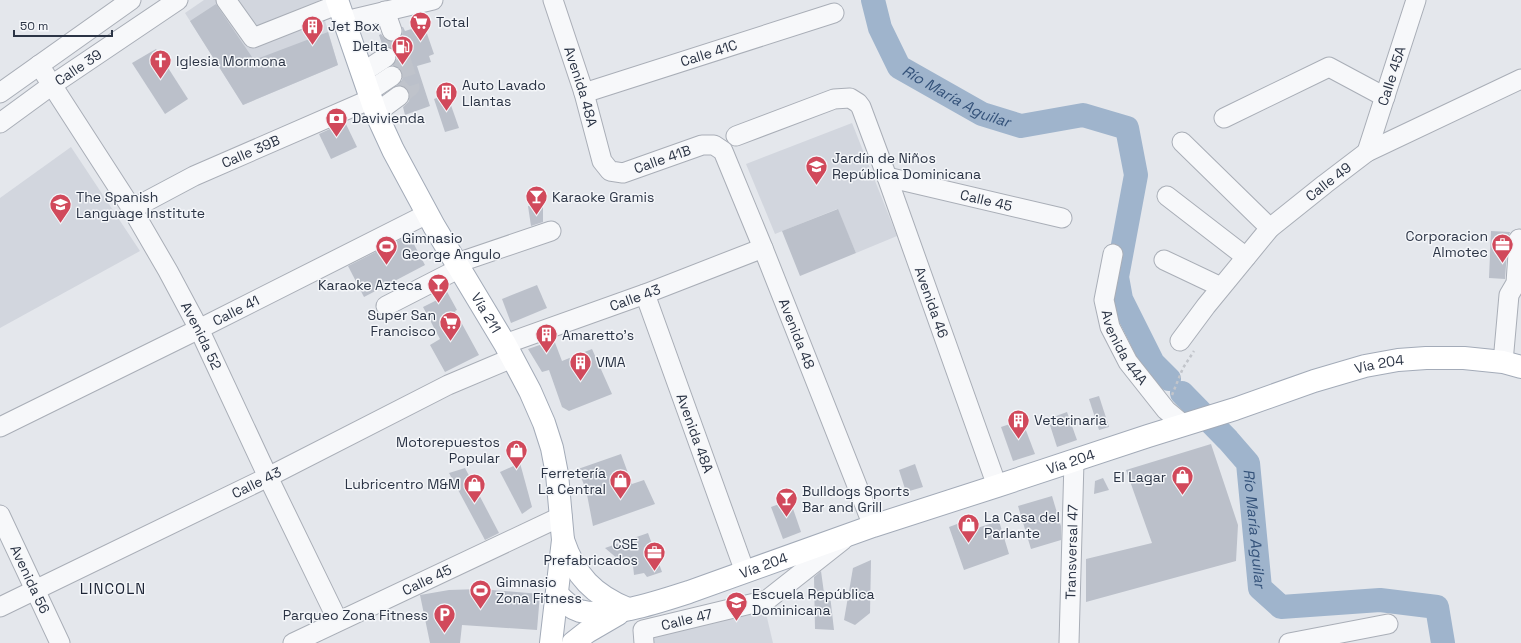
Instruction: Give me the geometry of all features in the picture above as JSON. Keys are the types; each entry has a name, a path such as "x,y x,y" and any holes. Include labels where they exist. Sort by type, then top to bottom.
{"main road":[{"name":"Vía 211","path":"340,8 369,94 393,150 427,214 459,265 508,351 530,391 544,423 552,448 557,474 563,540 551,643"},
{"name":"Vía 204","path":"557,594 567,604 579,610 594,613 628,609 690,592 873,526 1235,409 1314,381 1365,366 1398,360 1464,358 1512,364"},
{"path":"563,540 570,559 582,577 603,597 628,609"},
{"path":"574,643 601,623 628,609"}],"street":[{"name":"Calle 39","path":"0,93 131,0"},
{"name":"Calle 39","path":"0,123 52,85 178,0"},
{"path":"226,0 253,38 340,8 385,11 433,0"},
{"name":"Avenida 48A","path":"553,0 584,93 602,161 610,171"},
{"name":"Calle 45A","path":"1367,152 1416,0"},
{"path":"385,11 392,30"},
{"name":"Calle 41C","path":"584,93 834,13"},
{"path":"369,94 386,57"},
{"name":"Avenida 52","path":"38,65 153,243 199,329 268,477 338,621"},
{"path":"1224,118 1329,67 1385,97"},
{"path":"369,94 392,76"},
{"name":"Calle 49","path":"1188,344 1221,287 1270,228 1367,152 1521,79"},
{"path":"369,94 399,96"},
{"name":"Calle 39B","path":"132,209 194,176 369,94"},
{"name":"Avenida 46","path":"736,136 834,99 850,98 858,103 887,177 997,486"},
{"path":"1182,142 1270,228"},
{"name":"Calle 41B","path":"610,171 623,173 702,145 714,145"},
{"name":"Avenida 48","path":"714,145 723,151 873,526"},
{"name":"Calle 45","path":"887,177 1062,218"},
{"path":"1168,196 1246,257"},
{"name":"Calle 41","path":"0,427 427,214"},
{"path":"386,306 459,265 550,231"},
{"path":"1512,364 1509,295 1516,283 1519,239"},
{"name":"Calle 43","path":"0,606 268,477 448,385 508,351 763,248"},
{"name":"Avenida 44A","path":"1113,254 1104,300 1110,327 1128,362 1166,410 1189,423"},
{"path":"1164,260 1221,287"},
{"name":"Avenida 48A","path":"646,294 744,572"},
{"name":"Transversal 47","path":"1069,643 1074,461"},
{"name":"Avenida 56","path":"0,515 60,643"},
{"name":"Calle 45","path":"293,643 562,516"},
{"name":"Calle 47","path":"644,637 768,600 850,534"},
{"path":"1289,643 1388,624"}],"path":[{"path":"1166,410 1184,368 1188,344"}],"shaded area":[{"path":"204,0 319,0 338,65 243,105 185,13"},
{"name":"Jardín de Niños República Dominicana","path":"852,123 897,236 856,253 837,209 775,234 746,164"},
{"name":"The Spanish Language Institute","path":"71,147 140,251 0,328 0,198"},
{"name":"Escuela República Dominicana","path":"765,609 773,643 649,643 648,635"}],"building":[{"name":"Jet Box","path":"216,4 254,60 328,32 338,65 243,105 190,21"},
{"name":"Delta","path":"424,25 434,54 429,56 431,62 417,66 430,106 405,115 403,107 409,101 410,94 408,89 404,86 398,85 402,80 403,75 397,66 393,65 396,62 397,57 395,51 390,47 383,47 379,35 381,34 390,42 395,41 401,38 403,33 402,27 405,31"},
{"name":"Iglesia Mormona","path":"156,49 188,99 165,114 132,63"},
{"name":"Auto Lavado Llantas","path":"447,94 459,128 445,132 434,99"},
{"name":"Davivienda","path":"345,122 357,147 331,159 319,134"},
{"name":"Karaoke Gramis","path":"543,205 543,222 531,226 528,206"},
{"path":"838,209 856,253 800,276 782,231"},
{"name":"Corporacion Almotec","path":"1491,231 1510,232 1508,238 1505,279 1489,278"},
{"name":"Gimnasio George Angulo","path":"409,235 425,265 364,297 348,266"},
{"path":"537,285 547,308 511,323 502,299"},
{"path":"445,288 457,310 455,311 479,355 445,372 430,345 440,339 423,307 437,300 434,294"},
{"name":"VMA","path":"554,340 562,361 592,349 612,394 569,411 562,407 549,370 542,372 528,349"},
{"path":"1099,396 1109,427 1099,430 1089,399"},
{"path":"1067,412 1077,440 1057,447 1048,419"},
{"name":"Veterinaria","path":"1022,420 1035,454 1013,461 1001,427"},
{"name":"El Lagar","path":"1211,444 1238,525 1236,561 1086,602 1086,559 1152,543 1126,470"},
{"path":"621,454 632,484 644,480 655,504 593,526 585,484 584,485 578,469"},
{"path":"520,463 532,507 522,514 500,472"},
{"path":"915,464 923,487 906,492 899,470"},
{"name":"Lubricentro M&M","path":"465,468 499,533 485,540 449,473"},
{"path":"1103,478 1109,490 1094,494 1095,481"},
{"path":"1052,496 1061,526 1061,540 1031,549 1018,506"},
{"name":"Bulldogs Sports Bar and Grill","path":"790,500 801,532 783,539 771,507"},
{"name":"La Casa del Parlante","path":"973,518 977,528 999,521 1009,554 964,570 949,527"},
{"path":"648,533 662,572 647,577 644,573 634,575 633,565 620,564 619,560 605,548"},
{"path":"871,560 870,613 855,625 844,620 853,568"},
{"path":"821,571 824,593 830,595 834,630 815,629 814,577"},
{"name":"Gimnasio Zona Fitness","path":"480,589 540,594 537,630 462,625 460,643 430,643 420,595 449,590"}],"waterway":[{"name":"Río María Aguilar","path":"873,0 880,28 899,67 982,114 1021,126 1083,115 1127,128 1136,175 1117,277 1121,299 1153,363 1169,379"},
{"name":"Río María Aguilar","path":"1182,393 1228,440 1248,463 1260,588 1281,607 1380,600 1437,607 1443,643"}],"tunnel":[{"path":"392,31 410,87 399,96"}],"place":[{"name":"Total","path":"420,42"},
{"name":"Jet Box","path":"312,46"},
{"name":"Delta","path":"403,66"},
{"name":"Iglesia Mormona","path":"160,80"},
{"name":"Auto Lavado Llantas","path":"446,112"},
{"name":"Davivienda","path":"337,138"},
{"name":"Jardín de Niños República Dominicana","path":"816,186"},
{"name":"Karaoke Gramis","path":"536,216"},
{"name":"The Spanish Language Institute","path":"61,224"},
{"name":"Corporacion Almotec","path":"1503,264"},
{"name":"Gimnasio George Angulo","path":"386,266"},
{"name":"Karaoke Azteca","path":"438,304"},
{"name":"Super San Francisco","path":"451,342"},
{"name":"Amaretto's","path":"546,354"},
{"name":"VMA","path":"580,382"},
{"name":"Veterinaria","path":"1018,440"},
{"name":"Motorepuestos Popular","path":"516,470"},
{"name":"El Lagar","path":"1182,496"},
{"name":"Ferretería La Central","path":"621,500"},
{"name":"Lubricentro M&M","path":"475,504"},
{"name":"Bulldogs Sports Bar and Grill","path":"786,518"},
{"name":"La Casa del Parlante","path":"969,544"},
{"name":"CSE Prefabricados","path":"654,572"},
{"name":"Gimnasio Zona Fitness","path":"481,610"},
{"name":"Escuela República Dominicana","path":"737,622"},
{"name":"Parqueo Zona Fitness","path":"444,634"}],"district":[{"name":"LINCOLN","path":"113,589"}]}
